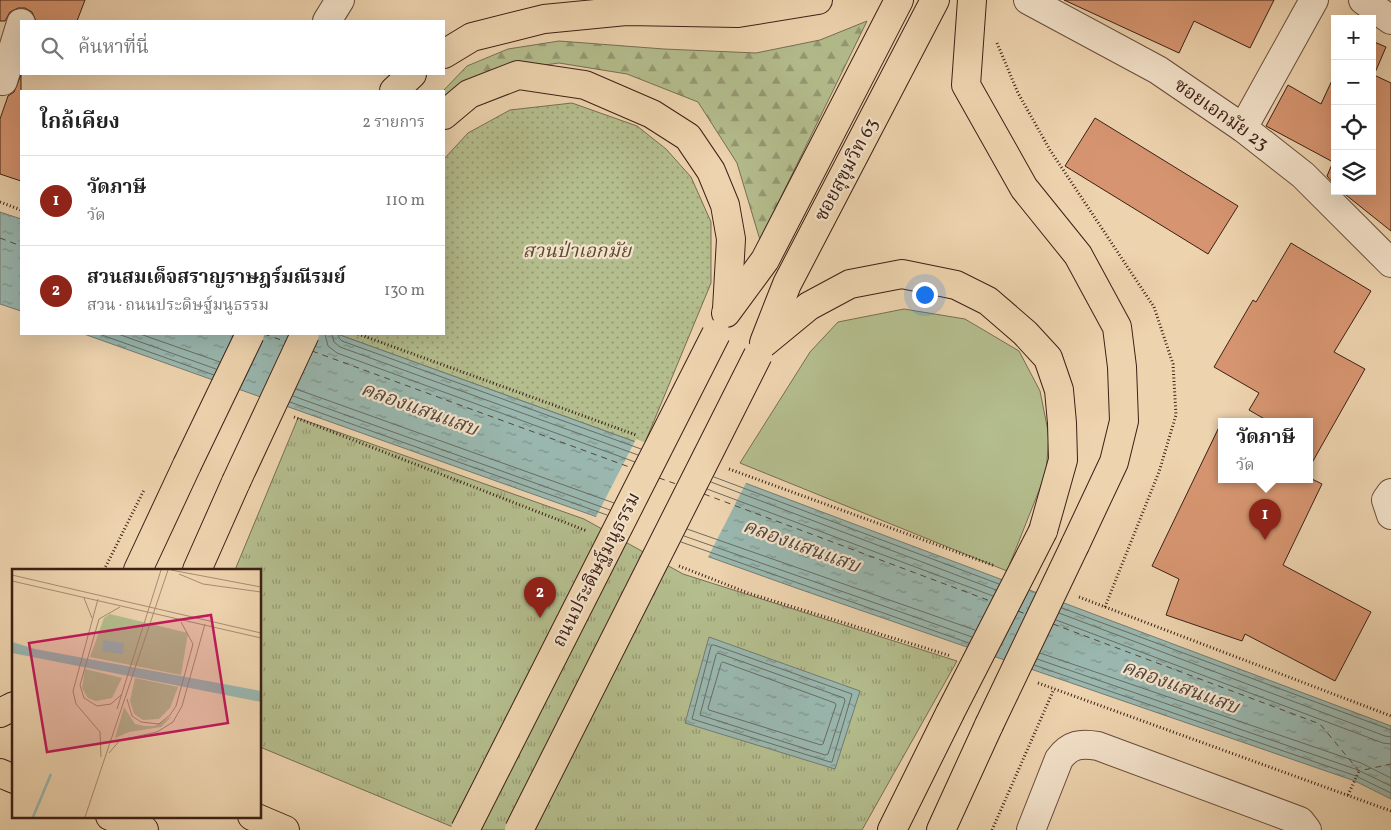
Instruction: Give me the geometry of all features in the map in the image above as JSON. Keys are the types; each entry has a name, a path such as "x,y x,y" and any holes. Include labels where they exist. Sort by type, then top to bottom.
{"main road":[{"path":"445,53 472,37 544,19 626,11 738,13 818,0"},
{"name":"ซอยสุขุมวิท 63","path":"728,309 765,260 900,0"},
{"name":"ซอยสุขุมวิท 63","path":"761,349 787,284 935,0"},
{"path":"941,830 1114,462 1124,421 1122,367 1117,327 1078,255 1024,188 966,85 972,0"},
{"path":"395,90 411,75"},
{"path":"445,114 469,94 518,75 585,85 652,114 688,137 712,171 725,205 731,239 728,309"},
{"path":"518,830 761,349 809,306 850,284 902,274 956,285 988,301 1026,333 1048,358 1059,390 1063,460 1043,531 892,830"},
{"name":"ถนนประดิษฐ์มนูธรรม","path":"465,830 728,309"},
{"path":"138,569 250,335"},
{"path":"197,569 305,335"},
{"path":"0,713 12,707"},
{"path":"0,726 12,730"},
{"path":"0,774 12,778"},
{"path":"115,818 144,830"},
{"path":"257,818 285,830"}],"street":[{"path":"23,20 28,0"},
{"path":"328,20 340,0"},
{"name":"ซอยเอกมัย 23","path":"1028,0 1158,70 1243,128 1303,176 1391,263"},
{"path":"1243,128 1314,0"},
{"path":"1363,0 1391,20"},
{"path":"3,81 20,28"},
{"path":"1391,493 1386,500 1391,515"},
{"path":"1031,830 1059,759 1071,747 1084,744 1098,746 1300,822 1307,830"}],"path":[{"path":"0,202 20,210"},
{"path":"361,335 637,435"},
{"path":"291,416 589,532"},
{"path":"720,466 998,568"},
{"path":"104,569 147,484"},
{"path":"673,564 748,593 952,657"},
{"path":"1077,596 1391,716"},
{"path":"1036,683 1391,811"},
{"path":"992,830 1054,689"},
{"path":"1348,795 1359,770"}],"green space":[{"path":"867,21 760,240 737,163 698,102 627,74 559,63 483,74 445,100 444,90 467,66 508,49 559,41 664,49 756,53 820,40"},
{"name":"สวนป่าเอกมัย","path":"572,103 637,126 666,149 691,177 711,222 711,283 644,445 340,335 445,335 445,158 468,133 510,110"},
{"path":"904,309 965,319 1019,351 1040,391 1049,436 1046,473 1007,571 740,463 810,352 838,322"},
{"path":"298,418 584,519 683,574 957,661 862,830 460,830 261,747 261,569 235,569"}],"water":[{"path":"0,212 20,219 20,311 0,304"},
{"name":"คลองแสนแสบ","path":"87,335 340,335 644,445 1391,726 1391,799 1355,781 799,589"},
{"path":"709,637 860,691 835,769 685,723"}],"pier":[{"path":"636,439 747,481 707,559 595,519"}],"building":[{"path":"0,0 85,0 77,20 36,20 32,12 25,8 18,8 10,12 5,21 0,21"},
{"path":"1064,0 1274,0 1250,48 1194,21 1179,53"},
{"path":"1376,43 1386,47 1376,70"},
{"path":"21,75 20,181 0,174 0,119 8,96 14,92"},
{"path":"1376,76 1391,83 1391,231 1346,195 1376,195"},
{"path":"1331,83 1331,161 1266,126 1288,85 1321,104"},
{"path":"1095,118 1238,206 1208,254 1065,166"},
{"path":"1331,167 1331,180 1327,176"},
{"path":"1291,243 1371,291 1334,352 1365,369 1313,461 1313,418 1263,418 1249,410 1259,393 1214,367 1253,300 1256,302"},
{"path":"1218,429 1218,483 1313,483 1313,480 1322,484 1283,565 1371,612 1335,681 1245,634 1242,641 1166,615 1179,579 1152,566"}],"ferry route":[{"path":"0,238 20,246"},
{"path":"267,335 287,342"},
{"path":"312,351 632,468"},
{"path":"659,478 679,485"},
{"path":"704,494 993,602"},
{"path":"1018,611 1028,615"},
{"path":"1053,624 1320,724 1359,771 1391,764"}],"place":[{"name":"วัดภาษี","path":"1265,540"},
{"name":"สวนสมเด็จสราญราษฎร์มณีรมย์","path":"540,618"}]}
